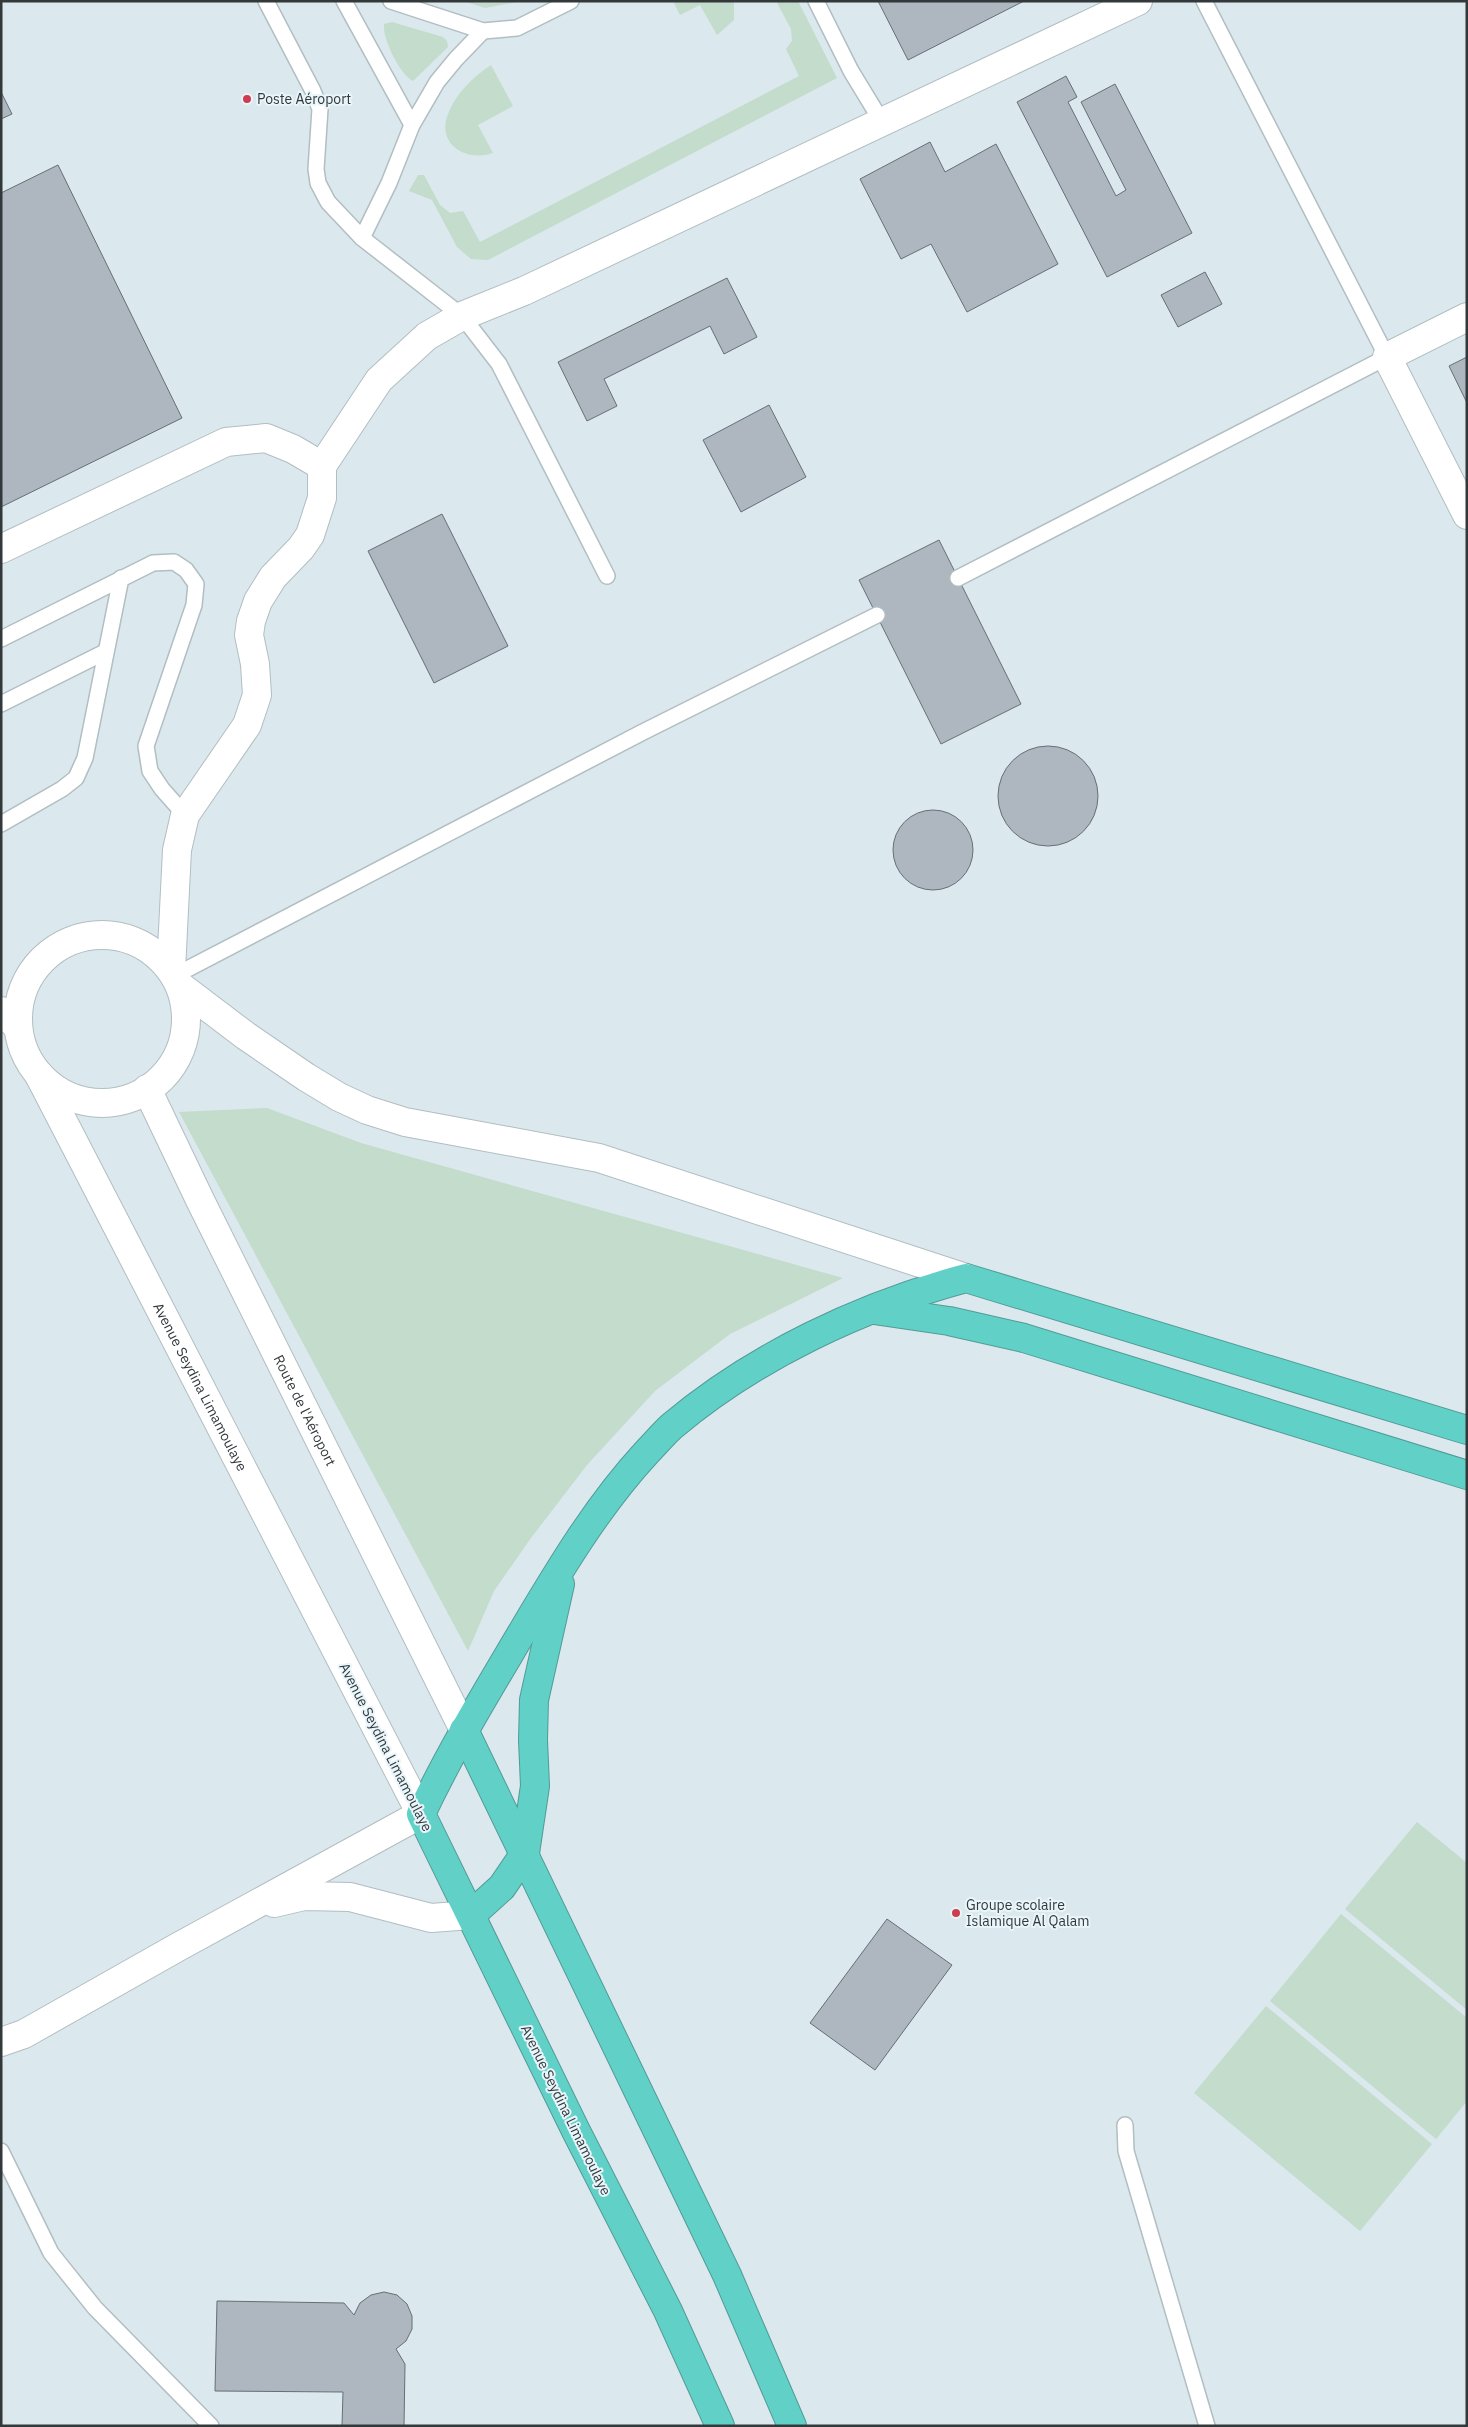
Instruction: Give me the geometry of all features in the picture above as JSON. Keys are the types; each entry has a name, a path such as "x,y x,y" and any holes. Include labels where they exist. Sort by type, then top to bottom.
{"highway":[{"path":"421,1814 464,1730 565,1560 622,1479 671,1427 744,1373 805,1339 920,1290 966,1278 1467,1430"},
{"path":"874,1310 949,1321 1024,1338 1467,1475"},
{"path":"470,1915 502,1887 526,1853 535,1786 534,1700 565,1560"},
{"path":"464,1730 526,1853 723,2266 792,2426"},
{"name":"Avenue Seydina Limamoulaye","path":"421,1814 576,2132 668,2311 720,2426"}],"street":[{"path":"966,1278 599,1158 405,1122 368,1110 339,1097 306,1077 246,1036 175,977 151,950 126,938 99,934 70,940 45,956 28,976 19,1000 9,1018 23,1050 39,1076 62,1094 91,1103 120,1101 147,1089 164,1075 178,1055 185,1033 186,1009 175,977 177,850 185,815 247,725 253,711 258,695 256,664 249,635 258,601 272,577 301,548 310,535 322,498 322,466 379,380 427,336 462,316 524,291 1138,1"},
{"path":"1467,317 1388,357 1467,515"},
{"path":"1,549 226,442 266,438 293,449 322,466"},
{"name":"Avenue Seydina Limamoulaye","path":"39,1076 112,1221 421,1814"},
{"name":"Route de l'Aéroport","path":"147,1089 200,1200 464,1730"},
{"path":"1,2042 24,2034 421,1814"},
{"path":"251,1908 304,1896 350,1897 431,1918 470,1915"}],"lane":[{"path":"266,1 313,91 320,109 316,170 318,182 328,202 362,238 462,316 499,364 607,576"},
{"path":"344,1 412,125"},
{"path":"391,1 482,31 517,28 571,1"},
{"path":"816,1 851,71 882,122"},
{"path":"958,578 1388,357 1204,1"},
{"path":"362,238 389,183 412,125 437,82 482,31"},
{"path":"1,639 153,563 174,562 186,570 196,584 194,605 146,746 150,771 162,789 185,815"},
{"path":"1,824 62,789 76,778 85,758 121,578"},
{"path":"175,977 643,732 877,615"},
{"path":"1,704 105,652"},
{"path":"1125,2126 1126,2151 1207,2426"},
{"path":"1,2151 51,2253 95,2308 211,2426"}],"green space":[{"path":"463,1 522,1 485,8"},
{"path":"673,1 734,1 734,20 717,35 700,5 680,15"},
{"path":"776,1 798,1 837,78 488,260 471,259 457,247 432,200 409,191 418,175 424,175 440,205 450,213 463,211 480,242 799,76 786,49 792,41 791,29"},
{"path":"392,22 443,37 447,41 448,47 413,81 403,72 389,47 384,24"},
{"path":"491,65 513,106 478,125 493,153 473,155 464,153 450,142 446,134 445,125 448,114 451,106 466,86"},
{"path":"267,1108 361,1143 843,1278 730,1334 655,1391 587,1465 531,1538 494,1591 468,1651 179,1112"},
{"path":"1417,1822 1467,1863 1467,2010 1345,1909"},
{"path":"1341,1914 1467,2018 1467,2101 1436,2139 1270,2001"},
{"path":"1266,2006 1432,2144 1360,2231 1194,2093"}],"building":[{"path":"878,1 1024,1 908,60"},
{"path":"1066,76 1077,97 1068,102 1116,196 1126,190 1081,102 1115,84 1192,233 1107,277 1017,102"},
{"path":"1,92 12,114 1,119"},
{"path":"930,142 945,172 996,144 1058,264 967,312 931,244 901,259 860,179"},
{"path":"58,165 182,418 1,507 1,193"},
{"path":"1205,272 1222,304 1178,327 1161,295"},
{"path":"727,278 757,337 724,354 710,326 604,379 617,406 587,421 558,362"},
{"path":"1467,357 1467,403 1449,366"},
{"path":"769,405 806,477 741,512 703,440"},
{"path":"442,514 508,646 434,683 368,551"},
{"path":"939,540 1021,704 941,744 859,580"},
{"path":"1048,746 1058,747 1076,754 1090,768 1097,786 1097,806 1090,824 1076,838 1058,845 1048,846 1038,845 1020,838 1006,824 999,806 998,796 999,786 1006,768 1020,754 1038,747"},
{"path":"933,810 948,813 961,822 970,835 973,850 970,865 961,878 948,887 933,890 918,887 905,878 896,865 893,850 896,835 905,822 918,813"},
{"path":"887,1919 952,1965 875,2070 810,2023"},
{"path":"384,2292 397,2295 407,2304 412,2316 412,2329 406,2341 396,2349 405,2364 404,2426 342,2426 343,2392 215,2391 217,2301 344,2303 354,2315 360,2303 371,2295"}],"place":[{"name":"Poste Aéroport","path":"247,99"},
{"name":"Groupe scolaire Islamique Al Qalam","path":"956,1913"}]}
